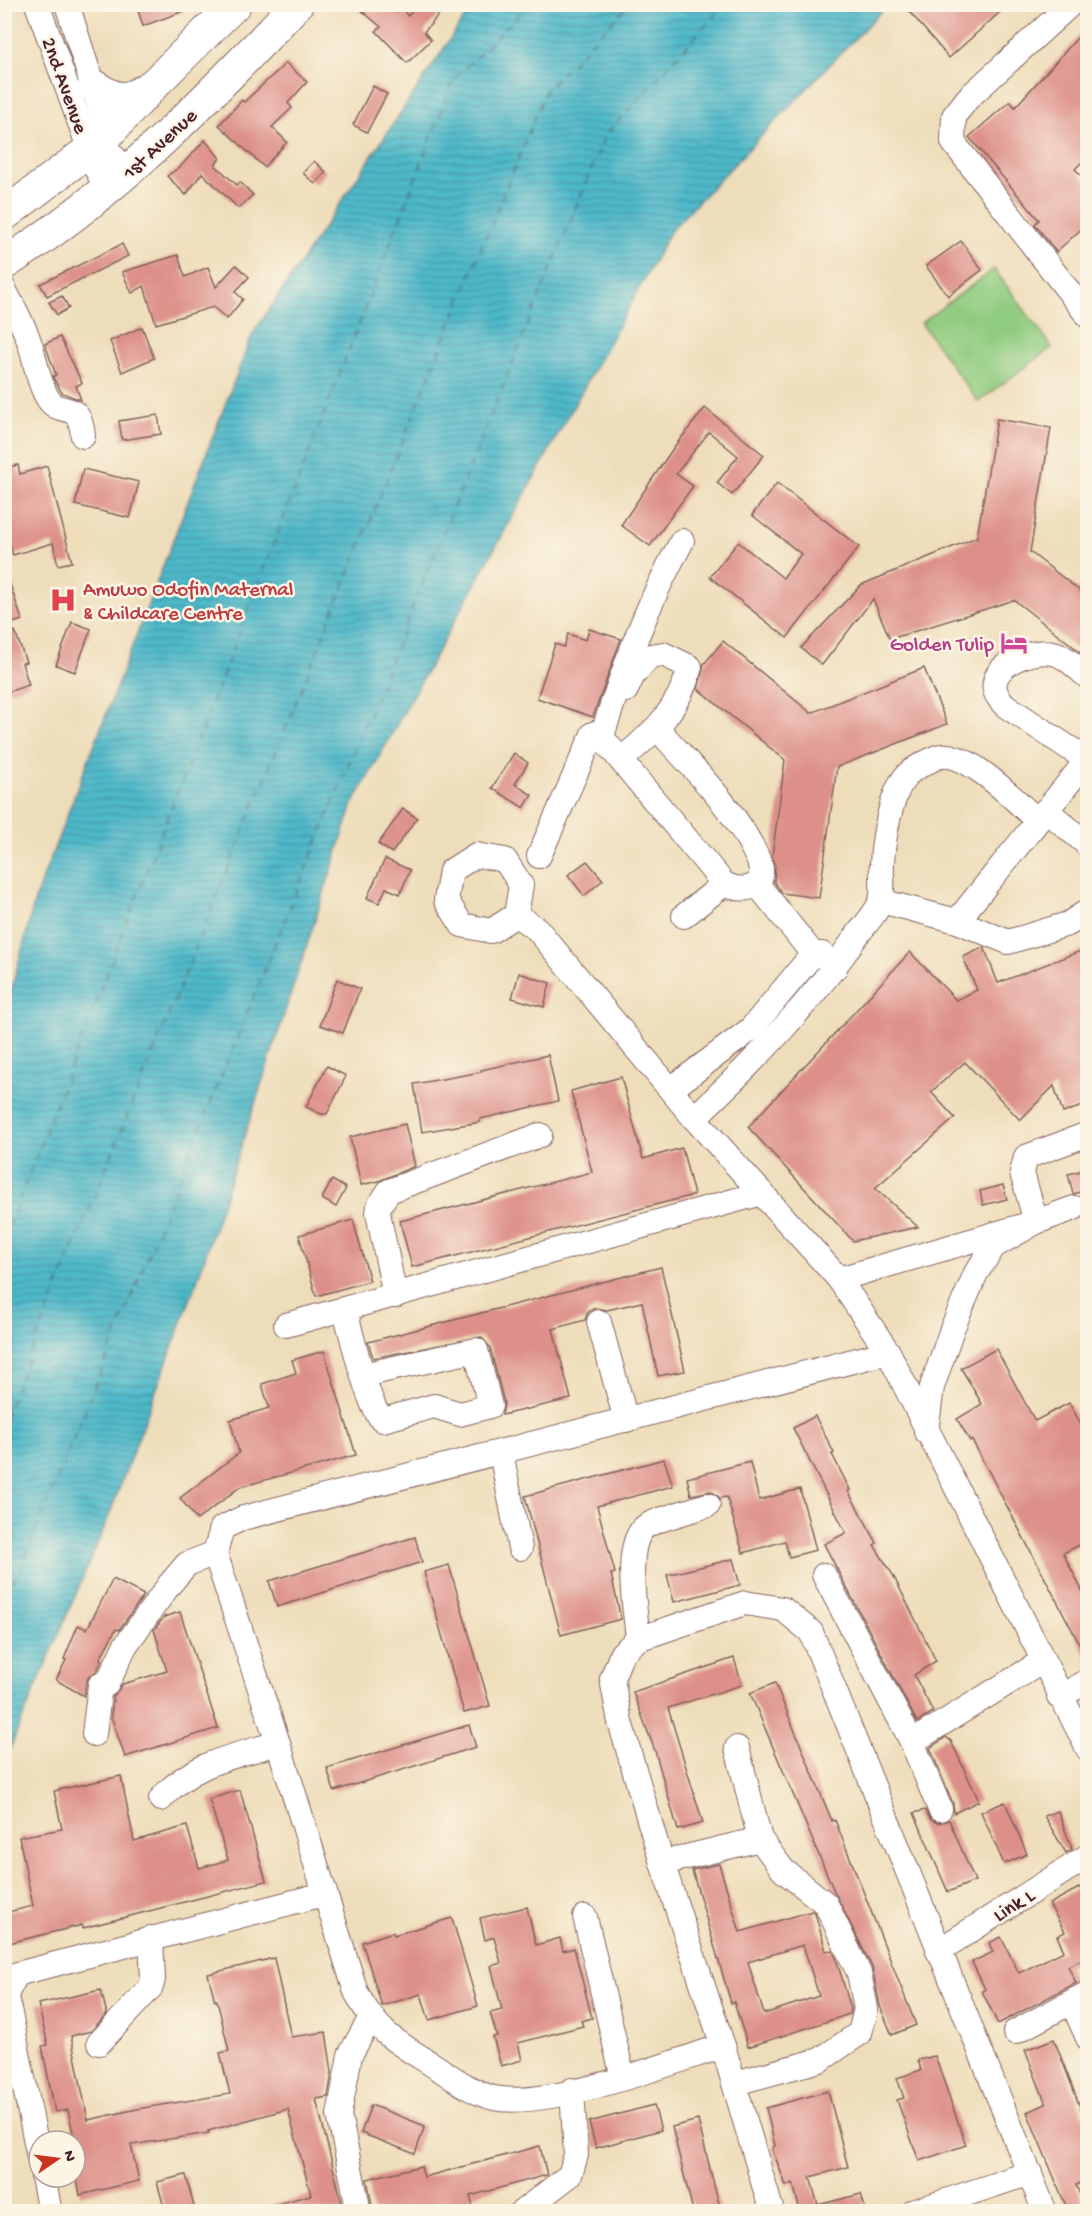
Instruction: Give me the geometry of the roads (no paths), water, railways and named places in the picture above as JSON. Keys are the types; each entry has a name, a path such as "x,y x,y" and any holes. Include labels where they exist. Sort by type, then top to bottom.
{"main road":[{"name":"1st Avenue","path":"4,215 91,150 235,4"},
{"name":"1st Avenue","path":"4,264 116,183 239,66 297,4"},
{"path":"94,86 110,96 134,98 155,83"}],"street":[{"name":"2nd Avenue","path":"37,4 89,148 115,158 116,183"},
{"name":"2nd Avenue","path":"67,4 104,122 91,150"},
{"path":"1071,4 968,98 954,116 952,142 1088,316"},
{"path":"4,289 30,343 47,399 56,406 75,411 82,421 83,436"},
{"path":"598,737 604,730 627,656 659,583 682,541"},
{"path":"957,921 1087,760 998,699 994,682 998,673 1009,664 1033,653 1058,655 1088,677"},
{"path":"539,856 598,737 633,675 650,656 663,654 690,667 684,691 657,729 621,760"},
{"path":"598,737 621,760 724,884 736,890 747,890 757,884 761,867 747,840 721,801 657,729"},
{"path":"694,1118 751,1065 835,968 881,901 885,838 889,816 899,787 908,773 938,757 951,755 971,764 1041,815 1088,845"},
{"path":"684,916 724,884"},
{"path":"757,884 813,954"},
{"path":"881,901 957,921 1008,942 1068,924 1088,911"},
{"path":"516,915 537,929 694,1118 839,1279 888,1352 1059,1697 1088,1749"},
{"path":"813,954 822,954 835,968"},
{"path":"671,1089 751,1029 813,954"},
{"path":"1036,1222 1022,1173 1026,1157 1088,1134"},
{"path":"395,1296 378,1213 379,1206 389,1191 540,1135"},
{"path":"286,1325 762,1193"},
{"path":"839,1279 1036,1222 1074,1208"},
{"path":"926,1432 932,1387 952,1329 976,1273 994,1246 1036,1222"},
{"path":"345,1310 363,1375 374,1412 383,1419 434,1406 465,1414 490,1406 491,1401 476,1350 363,1375"},
{"path":"599,1322 626,1420"},
{"path":"723,2046 623,2078 519,2101 491,2097 394,2041 370,2019 356,1992 278,1743 215,1553 222,1528 243,1518 888,1352"},
{"path":"501,1453 520,1548"},
{"path":"638,1639 632,1564 638,1537 646,1526 708,1505"},
{"path":"94,1734 100,1685 107,1684 125,1646 187,1564 215,1553"},
{"path":"824,1575 912,1743 940,1809"},
{"path":"772,2211 735,2083 662,1863 620,1722 612,1679 622,1653 638,1639 745,1603 783,1609 811,1632 1045,2211"},
{"path":"912,1743 1043,1661"},
{"path":"1059,1697 1088,1681"},
{"path":"161,1799 175,1783 206,1764 278,1743"},
{"path":"735,2083 820,2060 860,2033 866,2009 859,1973 826,1904 783,1870 760,1839 737,1748"},
{"path":"662,1863 760,1839"},
{"name":"Link L","path":"938,1951 1088,1856"},
{"path":"33,2129 6,1994 17,1974 324,1894"},
{"path":"585,1917 623,2078"},
{"path":"99,2043 150,1987 153,1979 151,1938"},
{"path":"1015,2032 1080,1998 1088,2038"},
{"path":"359,2211 339,2115 350,2055 370,2019"},
{"path":"522,2211 570,2175 576,2155 573,2090"},
{"path":"913,2211 1030,2173"},
{"path":"45,2189 50,2211"}],"water":[{"path":"473,5 887,5 672,229 353,804 196,1284 107,1521 5,1760 4,1018 36,896 252,335"}],"place":[{"name":"Amuwo Odofin Maternal & Childcare Centre","path":"63,600"},
{"name":"Golden Tulip","path":"1014,643"}]}
